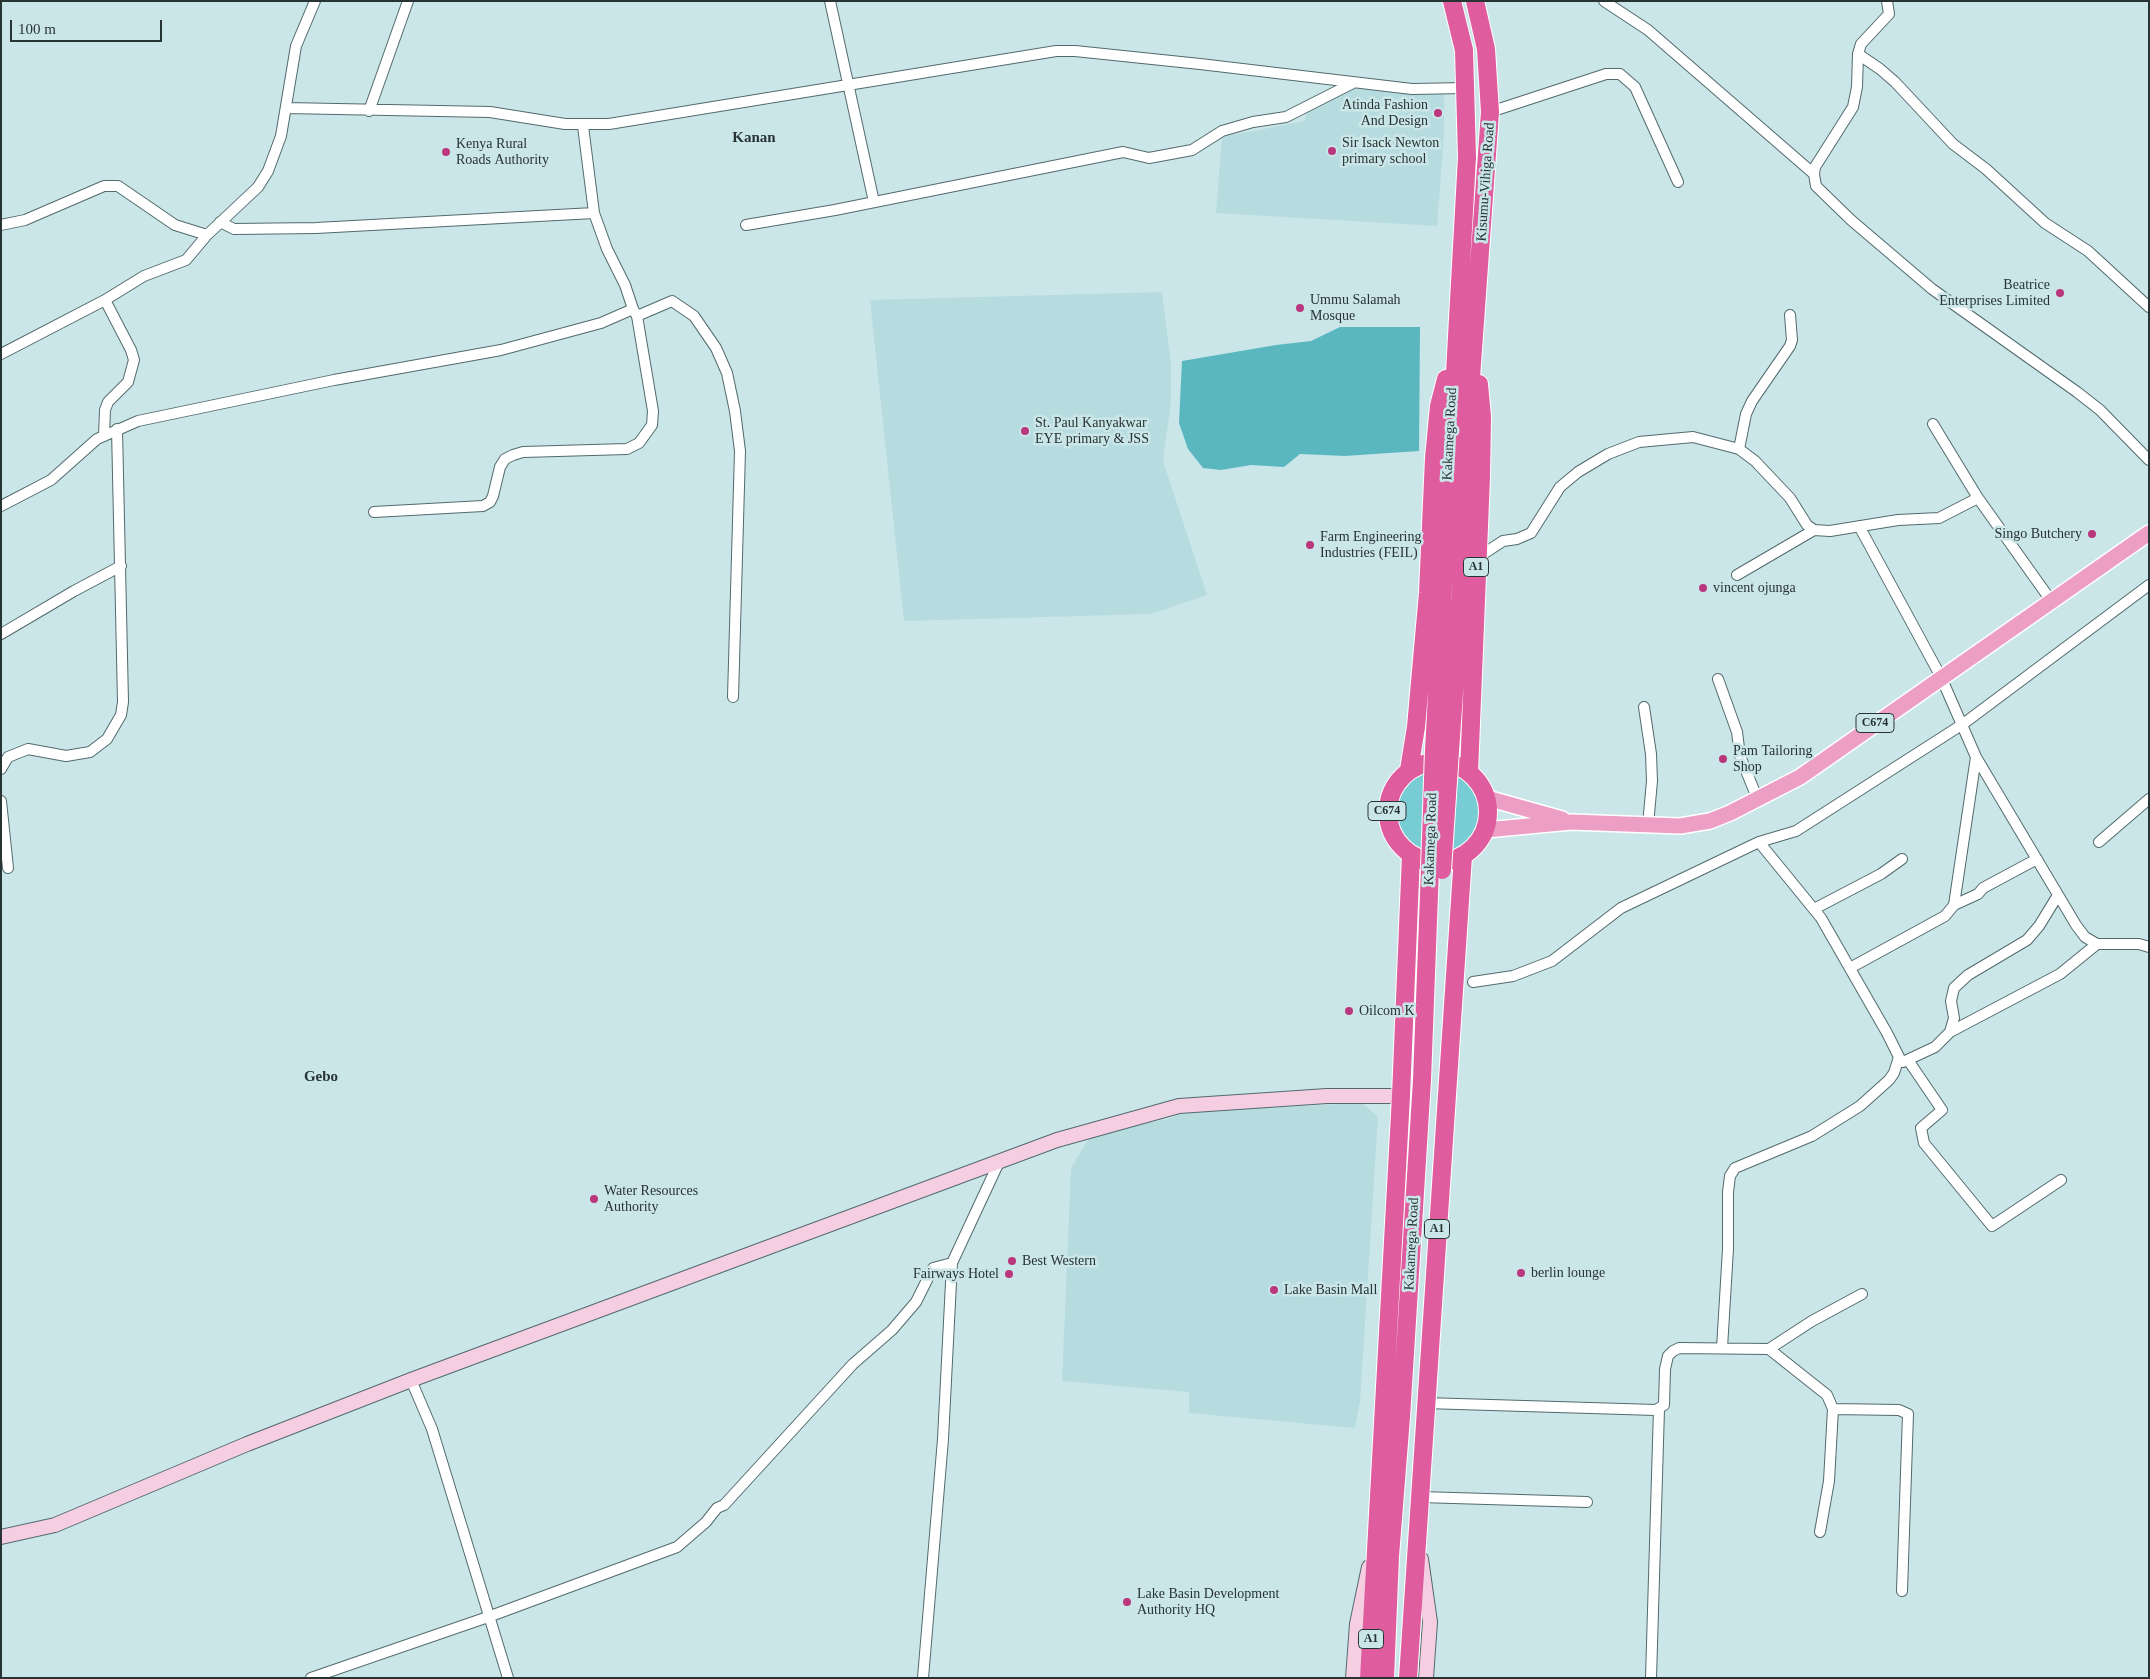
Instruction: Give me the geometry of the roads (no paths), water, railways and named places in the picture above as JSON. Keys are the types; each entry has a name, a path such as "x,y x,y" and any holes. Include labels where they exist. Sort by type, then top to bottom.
{"highway":[{"name":"Kakamega Road","path":"1385,1678 1390,1556 1401,1417 1422,1080 1434,750 1467,157 1464,50 1452,1"},
{"name":"Kisumu-Vihiga Road","path":"1472,364 1490,112 1486,49 1475,1"},
{"name":"Kakamega Road","path":"1392,1678 1400,1557 1414,1400 1442,870 1461,592 1472,364"},
{"name":"A1","path":"1469,772 1482,417 1480,389 1472,364"},
{"name":"A1","path":"1409,770 1416,727 1428,592 1434,458 1439,406 1444,382 1454,367"},
{"path":"1409,770 1424,764 1440,762 1455,764 1469,772 1480,784 1487,798 1489,814 1486,830"},
{"name":"C674","path":"1409,770 1398,781 1390,795 1387,811 1389,827 1396,841 1411,855 1437,863 1453,861 1478,843 1486,830"},
{"name":"A1","path":"1369,1678 1401,1096 1411,855"},
{"name":"A1","path":"1408,1678 1462,856"}],"main road":[{"name":"C674","path":"1486,830 1571,822 1680,826 1710,821 1758,800 1800,777 2149,533"},
{"name":"C674","path":"1487,798 1571,822"},
{"path":"1,1537 55,1525 247,1444 411,1380 1057,1140 1180,1106 1327,1096 1401,1096"},
{"path":"1353,1678 1357,1624 1377,1529"},
{"path":"1418,1531 1430,1622 1426,1678"}],"street":[{"path":"1,354 105,300 155,270 174,266 186,260 206,235 249,197 264,180 281,136 296,46 315,1"},
{"path":"370,111 408,1"},
{"path":"830,1 874,202"},
{"path":"1604,1 1648,30 1814,174"},
{"path":"1887,1 1889,14 1861,44 1858,54 1857,87 1853,107 1815,167 1816,186 1869,236 1932,289 2100,410 2149,460"},
{"path":"286,108 490,112 544,122 583,126 609,124 848,83 912,76 1000,59 1056,51 1075,51 1412,89 1465,88"},
{"path":"1858,54 1880,68 1895,82 1953,144 1986,170 2045,223 2088,251 2149,307"},
{"path":"1490,112 1606,74 1620,74 1635,87 1678,182"},
{"path":"746,225 874,202 1123,152 1149,158 1192,150 1222,131 1253,122 1286,117 1353,83"},
{"path":"374,512 483,506 490,502 493,496 500,467 505,459 513,455 523,452 627,449 639,443 652,425 653,411 635,312 625,285 607,249 594,214 583,126"},
{"path":"1,225 25,220 104,186 118,186 175,225 206,235"},
{"path":"220,222 234,228 316,228 594,214"},
{"path":"104,436 105,410 108,402 128,382 134,360 131,350 105,300"},
{"path":"1,506 51,480 104,436 138,421 325,382 501,350 601,323 672,301 694,316 716,348 727,373 740,451 732,697"},
{"path":"1740,449 1746,414 1752,401 1790,346 1792,340 1790,315"},
{"path":"1933,424 1978,498 2052,602"},
{"path":"1,769 8,756 28,749 66,756 90,752 107,739 121,715 123,702 117,429"},
{"path":"1477,558 1503,541 1517,539 1531,533 1560,487 1578,472 1616,451 1639,442 1693,437 1740,449 1755,461 1790,498 1806,525 1814,530 1830,531 1898,520 1939,518 1978,498"},
{"path":"1859,526 1941,677 1976,757 2085,937 2097,944 2139,944 2149,948"},
{"path":"1737,575 1814,530"},
{"path":"1,634 121,566"},
{"path":"1473,982 1513,976 1552,961 1621,908 1759,842 1796,831 1962,724 2149,585"},
{"path":"1718,679 1737,732 1740,756 1758,800"},
{"path":"1644,707 1651,754 1652,781 1648,825"},
{"path":"1954,905 1976,757"},
{"path":"2099,842 2149,799"},
{"path":"1,801 8,868"},
{"path":"1722,1348 1730,1176 1735,1168 1812,1136 1860,1106 1889,1080 1898,1064 1897,1050 1814,909 1759,842"},
{"path":"1814,909 1881,874 1902,859"},
{"path":"1850,968 1945,916 1954,905 1978,894 1983,888 2037,859"},
{"path":"1950,1032 1954,1018 1951,1001 1954,988 1968,975 2027,940 2040,926 2058,895"},
{"path":"1898,1064 1935,1048 1950,1032 2060,974 2097,944"},
{"path":"1908,1060 1942,1110 1921,1128 1924,1143 1992,1226 2061,1180"},
{"path":"923,1678 943,1439 952,1263 1000,1161"},
{"path":"311,1678 488,1617 678,1548 706,1522 717,1508 724,1505 854,1364 892,1330 916,1302 933,1268 952,1263"},
{"path":"1651,1678 1659,1410 1664,1401 1666,1362 1673,1351 1679,1348 1769,1349 1812,1321 1862,1294"},
{"path":"1769,1349 1827,1395 1833,1409 1830,1481 1820,1532"},
{"path":"411,1380 432,1429 508,1678"},
{"path":"1425,1403 1659,1410"},
{"path":"1833,1409 1899,1410 1908,1414 1902,1590"},
{"path":"1420,1497 1587,1502"}],"place":[{"name":"Atinda Fashion And Design","path":"1438,113"},
{"name":"Sir Isack Newton primary school","path":"1332,151"},
{"name":"Kenya Rural Roads Authority","path":"446,152"},
{"name":"Beatrice Enterprises Limited","path":"2060,293"},
{"name":"Ummu Salamah Mosque","path":"1300,308"},
{"name":"St. Paul Kanyakwar EYE primary & JSS","path":"1025,431"},
{"name":"Singo Butchery","path":"2092,534"},
{"name":"Farm Engineering Industries (FEIL)","path":"1310,545"},
{"name":"vincent ojunga","path":"1703,588"},
{"name":"Pam Tailoring Shop","path":"1723,759"},
{"name":"Oilcom K","path":"1349,1011"},
{"name":"Water Resources Authority","path":"594,1199"},
{"name":"Best Western","path":"1012,1261"},
{"name":"berlin lounge","path":"1521,1273"},
{"name":"Fairways Hotel","path":"1009,1274"},
{"name":"Lake Basin Mall","path":"1274,1290"},
{"name":"Lake Basin Development Authority HQ","path":"1127,1602"}],"district":[{"name":"Kanan","path":"754,138"},
{"name":"Gebo","path":"321,1077"}]}
